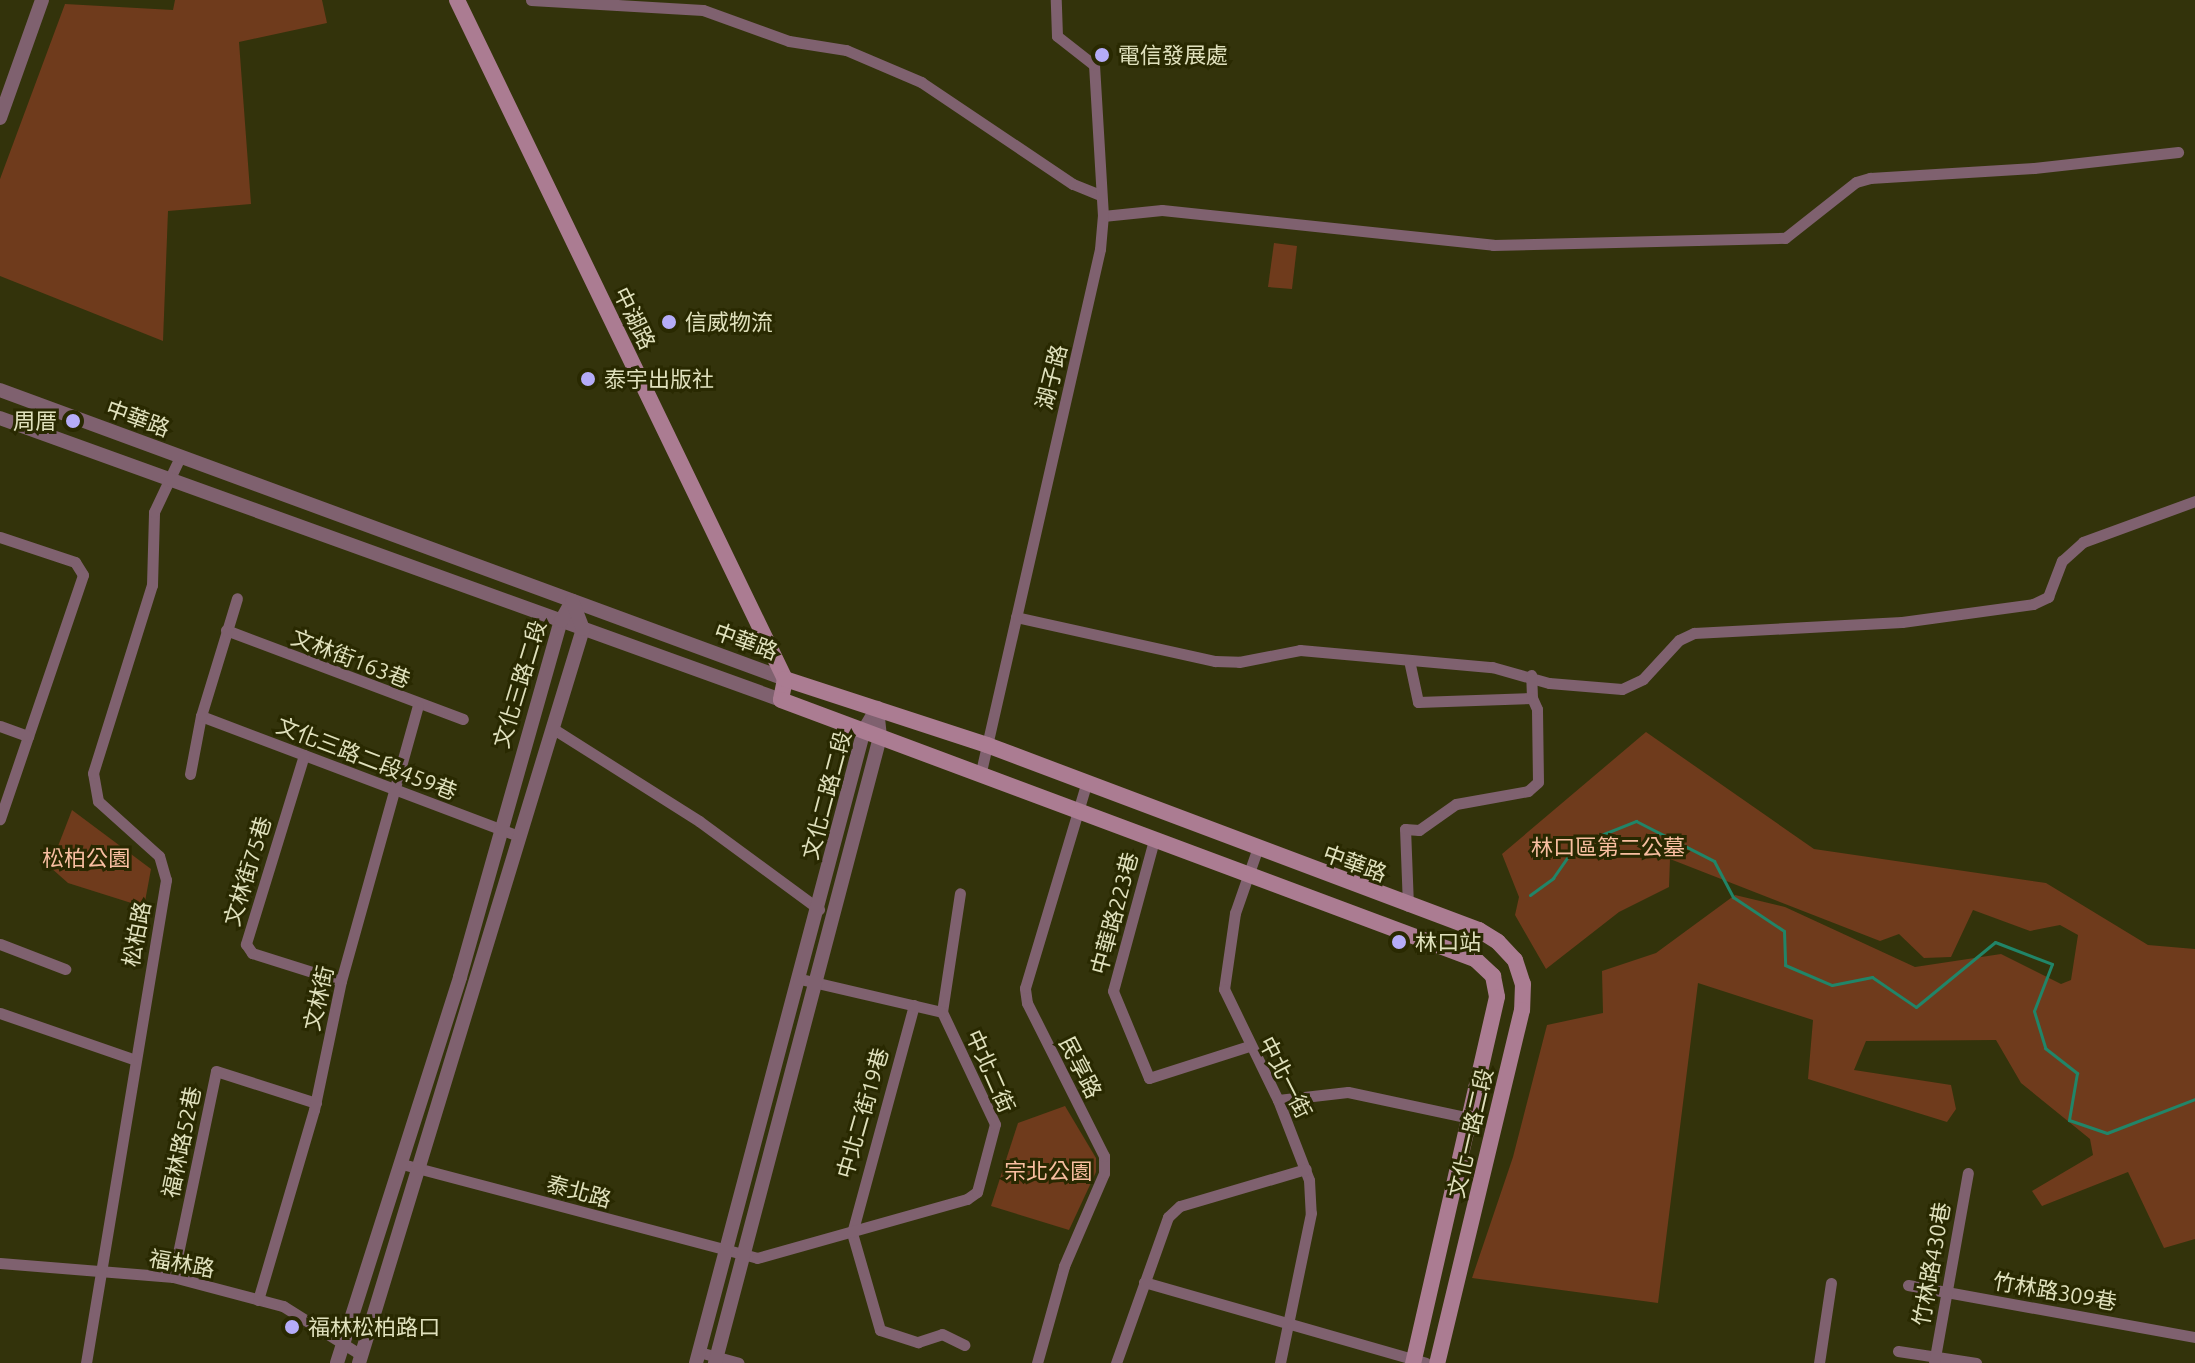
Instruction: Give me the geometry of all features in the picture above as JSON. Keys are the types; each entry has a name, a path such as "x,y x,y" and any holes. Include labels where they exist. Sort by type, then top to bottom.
{"main road":[{"name":"中湖路","path":"457,0 785,679"},
{"path":"781,700 785,679"},
{"name":"中華路","path":"785,679 987,745 1257,850 1479,930"},
{"name":"中華路","path":"781,700 1475,959"},
{"name":"文化一路二段","path":"1437,1363 1522,1010 1523,984 1515,960 1479,930"},
{"name":"文化一路二段","path":"1417,1362 1497,997 1493,976 1475,959"}],"street":[{"path":"0,118 42,0"},
{"path":"531,0 703,10 789,41 846,50 921,82 1073,184 1100,195"},
{"name":"湖子路","path":"980,776 1096,283 1103,216 1094,65 1057,36 1056,0"},
{"path":"1103,216 1162,210 1493,245 1785,238 1856,182 1870,178 2034,168 2178,152"},
{"name":"中華路","path":"0,390 785,679"},
{"name":"中華路","path":"0,418 781,700"},
{"name":"松柏路","path":"86,1363 104,1273 133,1059 166,880 159,856 98,801 93,773 152,585 154,512 180,457"},
{"path":"1016,617 1215,661 1239,662 1300,650 1409,660 1531,675 1549,683 1622,689 1643,679 1679,640 1694,633 1902,622 2033,604 2048,597 2062,561 2083,542 2195,501"},
{"path":"0,537 75,562 83,575 0,819"},
{"path":"190,774 201,716 237,598"},
{"name":"文化三路二段","path":"360,1359 498,829 561,621 572,601"},
{"name":"文化三路二段","path":"337,1363 410,1166 519,836 583,629 572,601"},
{"name":"文林街163巷","path":"226,630 418,706 463,719"},
{"path":"1409,660 1418,702 1532,698"},
{"path":"1408,906 1405,829 1419,830 1456,804 1528,791 1538,782 1537,709 1532,698 1531,675"},
{"name":"文林街","path":"258,1300 316,1103 341,981 397,793 418,706"},
{"name":"文化二路二段","path":"716,1360 817,983 877,708"},
{"name":"文化三路二段459巷","path":"201,716 397,793 519,836"},
{"path":"0,726 28,736"},
{"path":"552,728 699,821 819,909"},
{"name":"文化二路二段","path":"698,1358 819,909 872,734"},
{"name":"文林街75巷","path":"304,755 247,948 341,981"},
{"name":"民享路","path":"1037,1363 1064,1266 1104,1173 1104,1156 1027,1003 1025,988 1076,809 1086,785"},
{"name":"中華路223巷","path":"1154,840 1113,991 1149,1078 1249,1046"},
{"name":"中北一街","path":"1257,850 1231,931 1224,989 1249,1046 1278,1100 1306,1169 1311,1213 1292,1326 1280,1363"},
{"path":"942,1012 960,893"},
{"path":"0,944 65,969"},
{"name":"中北二街","path":"744,1257 757,1258 967,1199 977,1192 995,1124 942,1012 800,979"},
{"name":"中北二街19巷","path":"852,1233 914,1005"},
{"path":"0,1013 133,1059"},
{"name":"福林路52巷","path":"173,1277 216,1071 316,1103"},
{"path":"1278,1100 1348,1092 1469,1118"},
{"name":"泰北路","path":"410,1166 744,1257"},
{"path":"1116,1363 1168,1217 1180,1206 1306,1169"},
{"name":"竹林路430巷","path":"1934,1359 1968,1173"},
{"path":"852,1233 880,1330 918,1342 942,1334 965,1345"},
{"name":"福林路","path":"0,1263 173,1277 283,1306 360,1359"},
{"path":"1144,1282 1276,1316 1292,1326 1417,1362"},
{"path":"1819,1363 1831,1283"},
{"name":"竹林路309巷","path":"1908,1285 2195,1337"},
{"path":"1898,1351 1934,1359 1976,1363"},
{"path":"698,1358 739,1363"}],"green space":[{"path":"175,0 322,0 327,23 239,42 251,204 168,211 163,341 0,276 0,179 65,4 173,10"},
{"path":"1274,243 1297,246 1292,289 1268,287"},
{"name":"林口區第二公墓","path":"1646,732 1814,849 2046,883 2148,945 2195,949 2195,1239 2164,1248 2128,1172 2042,1206 2032,1191 2093,1155 2090,1139 2021,1083 1996,1040 1866,1041 1854,1070 1951,1085 1956,1109 1947,1122 1808,1079 1813,1020 1698,983 1658,1303 1472,1278 1513,1157 1547,1025 1603,1013 1602,971 1656,953 1735,895 1785,907 1915,967 2001,954 2061,984 2071,980 2078,935 2060,925 2030,931 1973,910 1951,957 1924,958 1899,934 1880,941 1670,859 1669,887 1619,912 1546,969 1515,915 1519,897 1502,854"},
{"name":"松柏公園","path":"72,810 151,869 144,907 68,883 50,867"},
{"name":"宗北公園","path":"1065,1106 1096,1158 1096,1172 1069,1230 991,1206 1018,1123"}],"waterway":[{"path":"1530,895 1553,878 1576,845 1636,821 1714,861 1733,897 1784,931 1785,965 1832,985 1872,977 1916,1007 1995,942 2052,964 2034,1011 2045,1048 2077,1073 2069,1120 2107,1133 2195,1099"}],"place":[{"name":"電信發展處","path":"1102,55"},
{"name":"信威物流","path":"669,322"},
{"name":"泰宇出版社","path":"588,379"},
{"name":"周厝","path":"73,421"},
{"name":"林口站","path":"1399,942"},
{"name":"福林松柏路口","path":"292,1327"}]}
